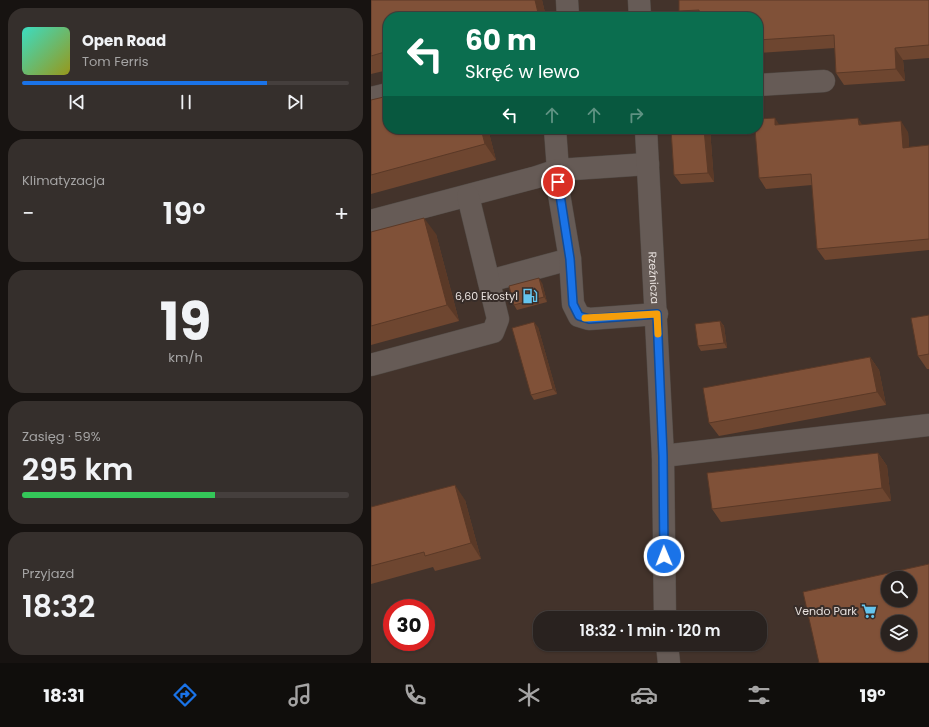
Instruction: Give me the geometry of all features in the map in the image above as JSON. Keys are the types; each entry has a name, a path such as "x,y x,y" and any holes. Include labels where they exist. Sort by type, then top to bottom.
{"street":[{"path":"567,0 568,12"},
{"path":"639,0 640,12"},
{"path":"763,85 824,81"},
{"path":"371,98 383,95"},
{"path":"555,134 559,194 570,259 573,304 579,316 589,319 657,314"},
{"name":"Rzeźnicza","path":"646,134 657,314 663,456 665,611"},
{"path":"371,221 468,196 558,170 648,164"},
{"path":"371,365 493,332 498,319 468,196"},
{"path":"489,281 570,259"},
{"path":"663,456 929,425"},
{"path":"668,651 669,663"}],"shaded area":[{"path":"371,0 929,0 929,663 371,663"}],"building":[{"path":"371,0 535,0 538,12 383,12 383,52 371,56"},
{"path":"679,0 929,0 929,45 895,48 896,69 836,73 834,35 763,40 763,12 699,12 699,10 679,11"},
{"path":"383,97 383,134 482,134 485,144 371,175 371,100"},
{"path":"775,118 775,125 858,118 859,125 901,121 903,148 929,145 929,239 817,249 811,174 759,178 755,134 763,134 763,119"},
{"path":"671,134 704,134 708,173 674,175"},
{"path":"424,218 447,305 371,326 371,232"},
{"name":"6,60 Ekostyl","path":"539,278 544,297 514,305 509,286"},
{"path":"929,315 929,354 918,356 911,318"},
{"path":"720,321 724,343 698,346 695,324"},
{"path":"534,322 553,389 531,395 512,328"},
{"path":"870,357 877,392 709,423 703,388"},
{"path":"878,453 882,488 712,509 707,473"},
{"path":"455,485 471,543 425,556 424,552 371,566 371,507"},
{"name":"Vendo Park","path":"929,564 929,663 819,663 803,592 881,575 881,607 917,607 917,571 898,571"}],"slow traffic":[{"path":"585,318 589,319 657,314 658,334"}],"place":[{"name":"6,60 Ekostyl","path":"530,296"},
{"name":"Vendo Park","path":"869,611"}],"route":[{"path":"558,182 570,259 573,304 579,316 589,319 657,314 663,456 664,556"}]}
